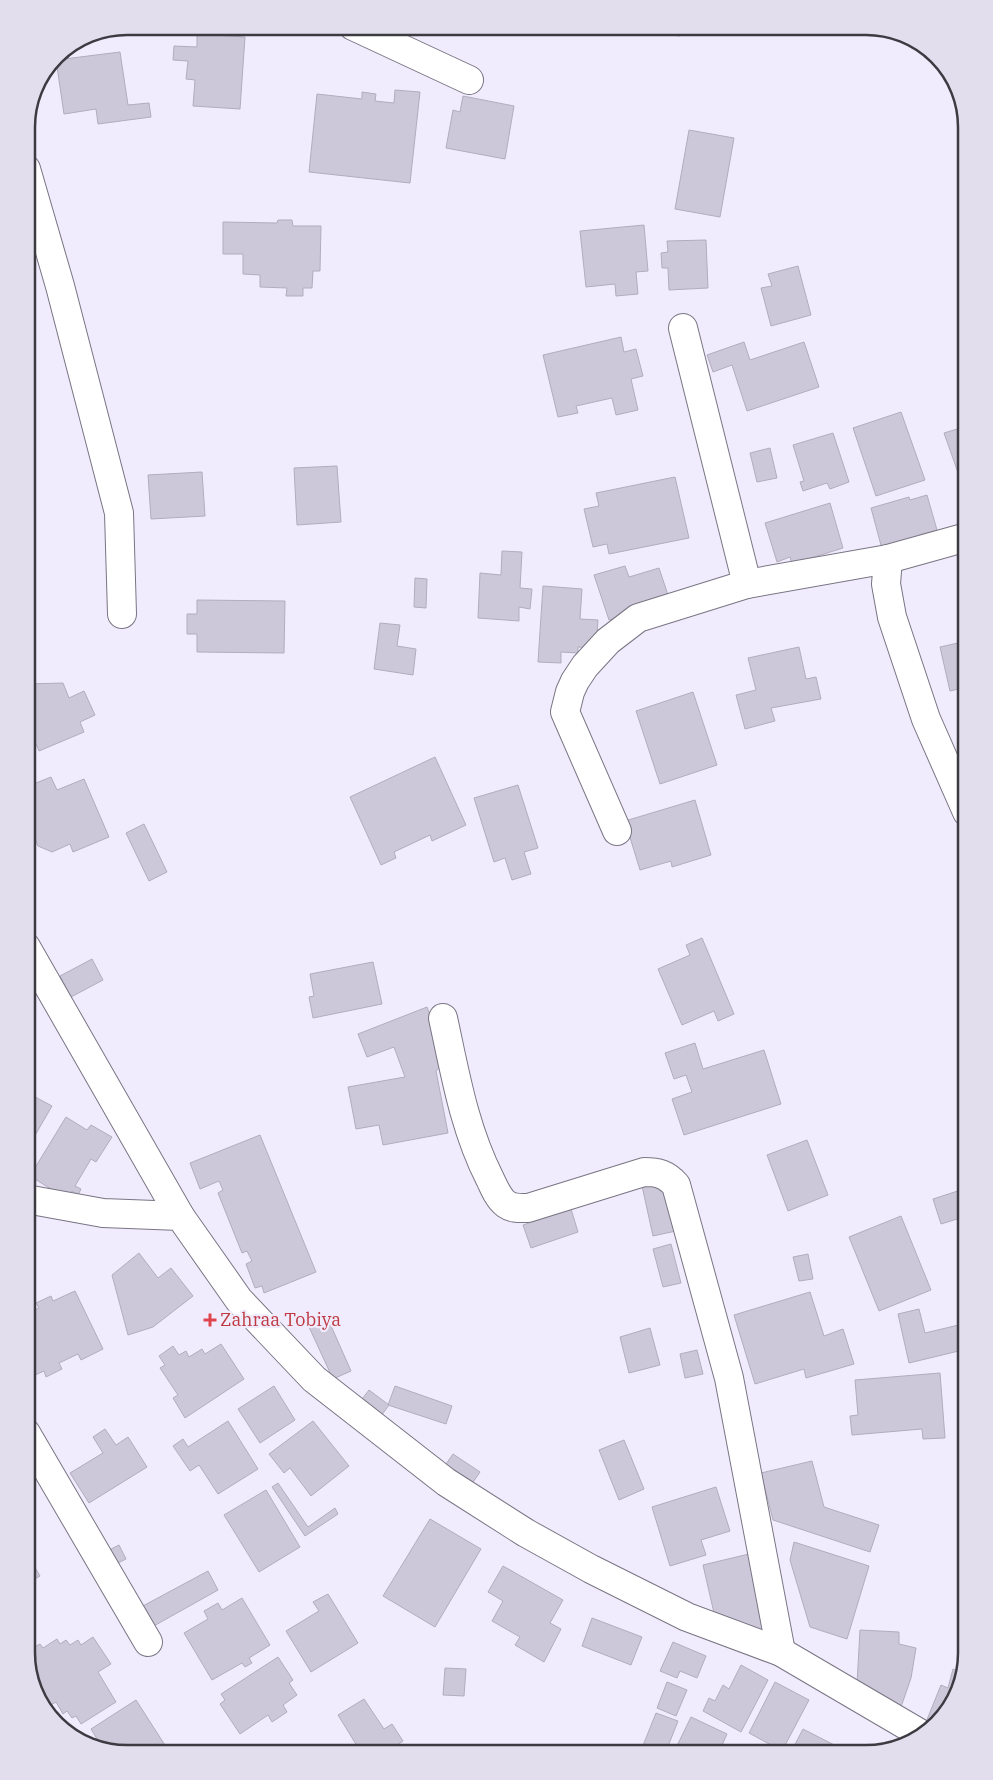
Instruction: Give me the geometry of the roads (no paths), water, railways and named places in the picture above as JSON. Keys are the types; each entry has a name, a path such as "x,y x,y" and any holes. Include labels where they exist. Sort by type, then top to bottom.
{"street":[{"path":"372,35 469,80"},
{"path":"35,200 60,286 119,514 122,614"},
{"path":"684,328 747,584"},
{"path":"617,831 565,712 575,681 608,641 638,618 747,584 888,559 958,540"},
{"path":"888,559 886,584 892,618 926,718 958,791"},
{"path":"35,963 180,1216 239,1300 314,1378 446,1482 526,1533 687,1617 781,1652 915,1730"},
{"path":"443,1018 467,1124 485,1170 498,1196 506,1204 516,1209 528,1208 644,1172 656,1172 668,1176 676,1185 730,1378 781,1652"},
{"path":"35,1201 103,1213 180,1216"},
{"path":"35,1448 148,1642"}],"place":[{"name":"Zahraa Tobiya","path":"210,1320"}]}
